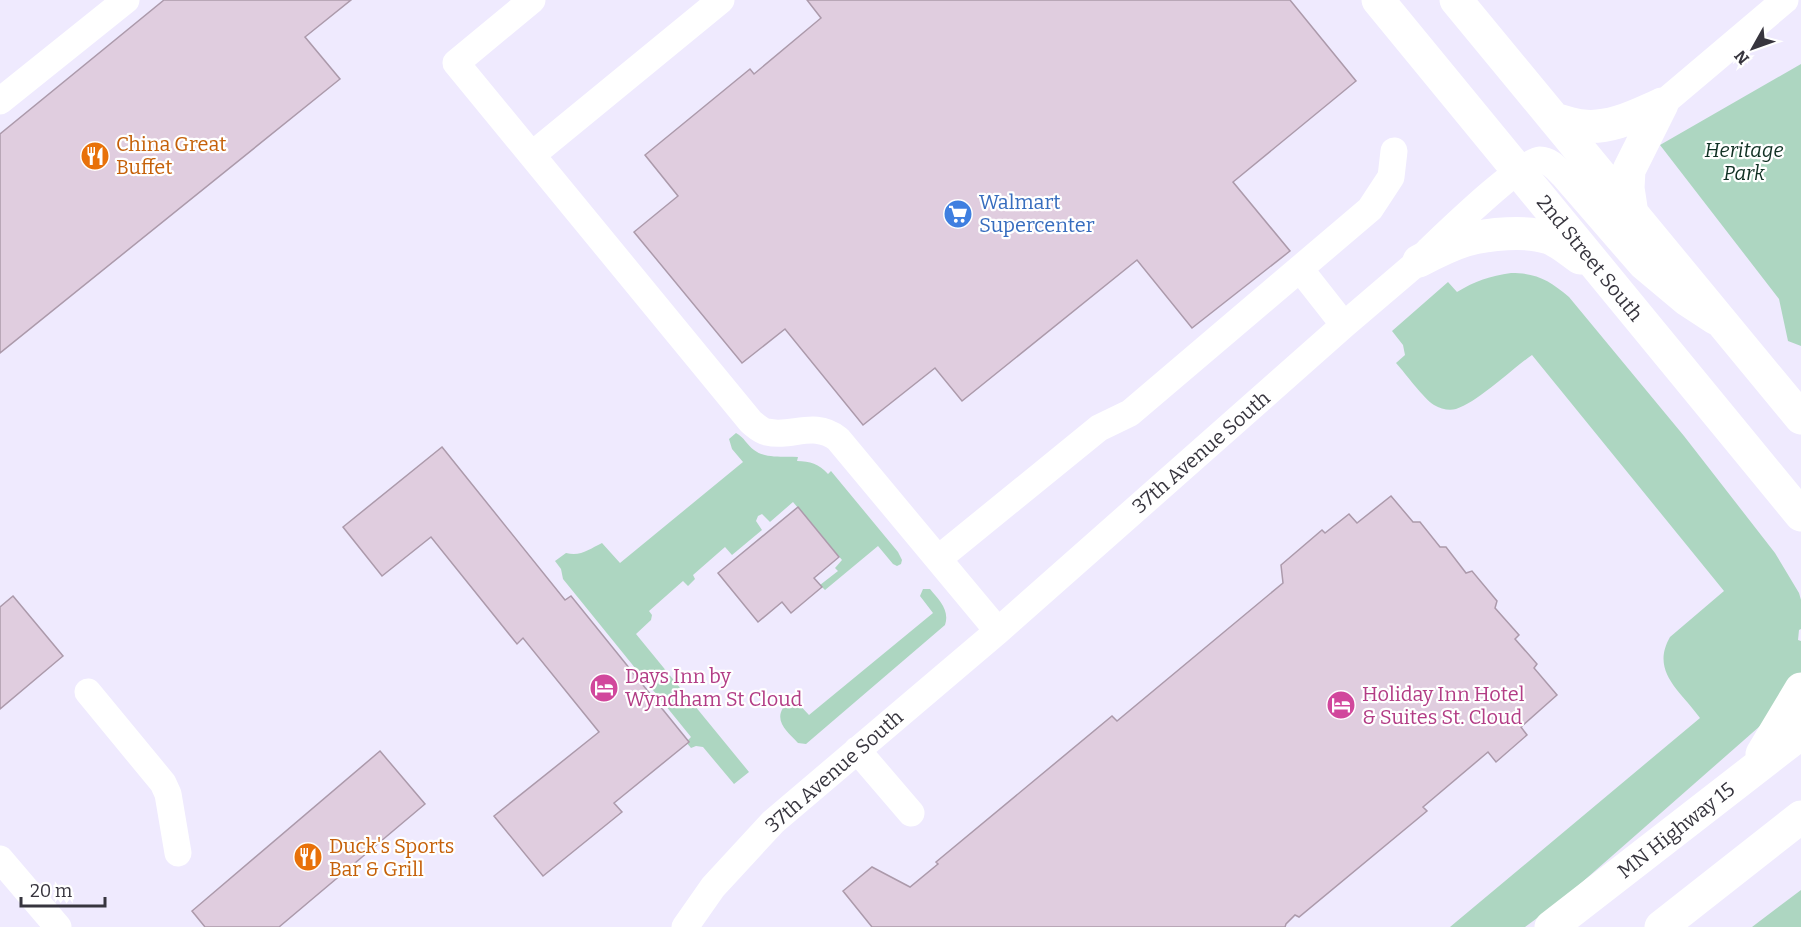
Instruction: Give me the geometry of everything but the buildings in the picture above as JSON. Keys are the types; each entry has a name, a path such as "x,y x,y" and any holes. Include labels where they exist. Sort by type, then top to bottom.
{"main road":[{"name":"2nd Street South","path":"1378,0 1801,515"},
{"path":"1456,0 1801,418"},
{"path":"1554,119 1583,126 1609,124 1626,120 1662,104"},
{"path":"1632,214 1628,188 1629,170 1662,104"},
{"path":"1419,261 1465,240 1496,235 1527,234 1554,241 1603,274"},
{"path":"1754,769 1801,689"},
{"name":"MN Highway 15","path":"1551,927 1801,733"},
{"path":"1661,927 1795,825"}],"street":[{"path":"0,101 126,0"},
{"path":"532,0 456,63 751,422 761,430 768,432 818,430 830,433 838,439 998,631"},
{"path":"1662,104 1785,0"},
{"path":"532,155 713,2"},
{"path":"938,559 1099,428 1130,413 1370,209 1391,177 1394,151"},
{"name":"37th Avenue South","path":"685,927 713,887 759,835 998,631 1419,261 1518,170 1540,160 1551,163 1642,266 1685,302 1727,330"},
{"path":"1300,269 1344,326"},
{"path":"88,692 163,783 168,794 178,853"},
{"path":"857,750 911,813"},
{"path":"0,859 58,927"}],"green space":[{"name":"Heritage Park","path":"1801,64 1801,346 1788,341 1779,299 1660,145"},
{"path":"1511,273 1528,274 1543,279 1569,297 1684,436 1775,553 1801,600 1801,629 1798,640 1801,641 1801,673 1768,719 1563,899 1525,927 1450,927 1700,718 1670,680 1664,661 1665,649 1670,637 1724,591 1532,355 1474,400 1451,410 1439,408 1430,402 1396,363 1405,355 1403,345 1392,331 1448,282 1457,292 1483,280"},
{"path":"736,433 758,453 769,456 798,457 797,461 814,464 828,474 831,471 898,552 902,560 897,566 893,564 878,546 825,590 820,585 838,571 835,568 842,560 793,502 770,522 762,514 758,516 756,521 762,530 732,555 725,547 693,575 695,579 688,586 683,581 649,611 652,615 651,620 636,634 749,772 734,784 703,747 691,748 686,742 691,737 563,579 561,569 555,561 566,553 581,553 602,543 620,563 743,462 732,449 729,439"},
{"path":"923,589 930,589 943,606 946,615 945,625 806,744 798,743 781,723 780,718 784,706 795,700 809,715 933,613 920,596"},
{"path":"1801,890 1801,927 1752,927"}],"place":[{"name":"China Great Buffet","path":"95,156"},
{"name":"Walmart Supercenter","path":"958,214"},
{"name":"Days Inn by Wyndham St Cloud","path":"604,688"},
{"name":"Holiday Inn Hotel & Suites St. Cloud","path":"1341,705"},
{"name":"Duck's Sports Bar & Grill","path":"308,857"}]}
